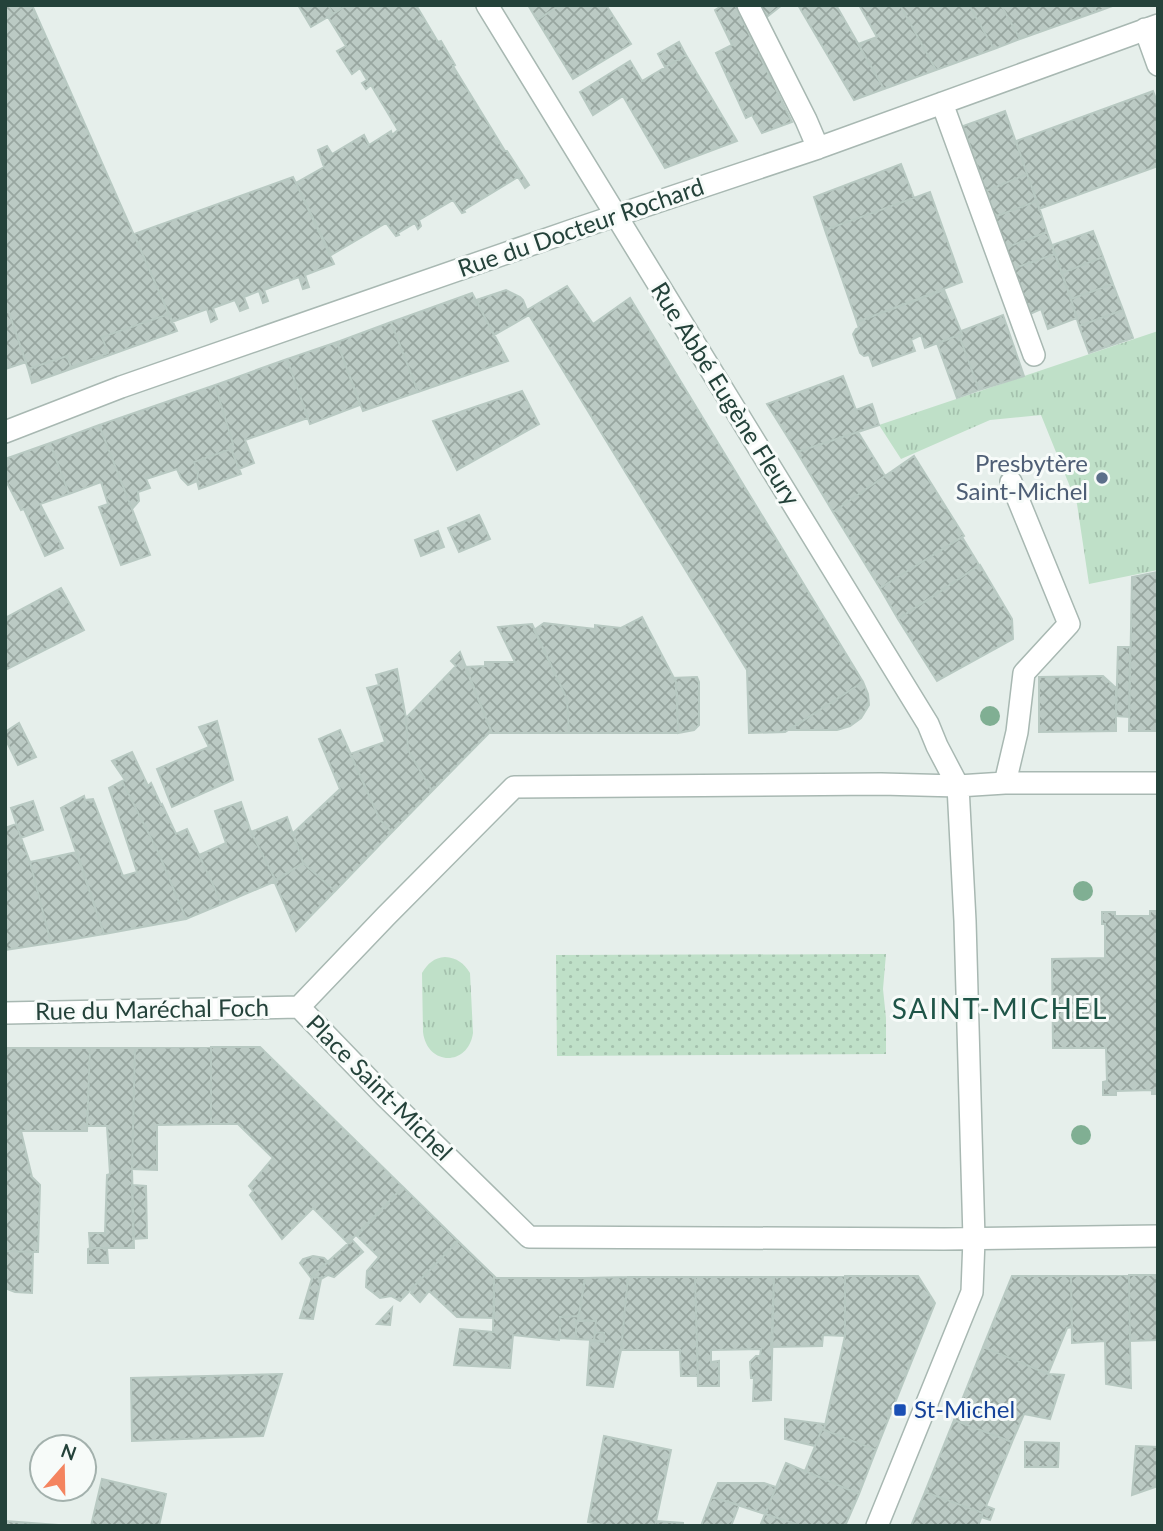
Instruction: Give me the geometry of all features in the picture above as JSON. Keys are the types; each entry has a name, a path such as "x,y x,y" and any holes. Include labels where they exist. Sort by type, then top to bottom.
{"street":[{"name":"Rue Abbé Eugène Fleury","path":"487,5 928,724 958,786"},
{"path":"748,5 818,148"},
{"name":"Rue du Docteur Rochard","path":"5,432 121,387 818,148 1151,27"},
{"path":"1151,27 1158,65"},
{"path":"942,103 1034,355"},
{"path":"1005,783 1017,732 1024,673 1069,624 1011,482"},
{"name":"Place Saint-Michel","path":"1158,783 514,787 299,1007 385,1097 529,1237 974,1239 1158,1236"},
{"path":"877,1526 972,1292 974,1239 965,921 958,786"},
{"name":"Rue du Maréchal Foch","path":"5,1013 299,1007"}],"green space":[{"path":"1158,331 1158,570 1089,584 1077,504 1041,415 990,420 901,459 879,425"},
{"path":"886,954 883,989 886,1054 557,1056 556,955"},
{"path":"445,957 460,962 470,973 473,1033 464,1052 448,1058 432,1051 423,1032 422,973 432,962"}],"building":[{"path":"5,5 32,5 169,314 102,337 108,353 71,367 67,356 28,369 5,301"},
{"path":"298,5 328,5 333,14 311,27"},
{"path":"328,5 347,5 333,14"},
{"path":"347,5 416,5 438,42 441,41 455,65 453,66 505,151 529,185 525,188 518,177 462,213 453,200 419,220 421,226 418,229 415,223 396,236 386,223 331,255 296,183 324,167 318,150 327,146 332,154 364,135 369,145 391,131 392,135 398,130 371,85 366,89 362,83 367,80 360,68 352,74 337,51 346,46 328,17"},
{"path":"528,5 560,5 537,20"},
{"path":"560,5 606,5 631,44 573,79 537,20"},
{"path":"723,5 735,5 792,122 762,133 752,115 746,118 716,53 732,45 715,10"},
{"path":"756,5 782,5 763,20"},
{"path":"798,5 836,5 884,89 854,100"},
{"path":"859,5 900,5 936,70 884,89 858,44 877,37"},
{"path":"900,5 969,5 994,49 936,70"},
{"path":"969,5 1001,5 1020,39 994,49"},
{"path":"1001,5 1092,5 1096,12 1020,39"},
{"path":"1092,5 1115,5 1096,12"},
{"path":"679,42 686,55 665,67 658,54"},
{"path":"686,55 737,141 665,168 623,96 593,115 580,92 630,61 642,81"},
{"path":"1153,91 1158,104 1158,166 1039,209 1016,141"},
{"path":"1005,111 1027,174 986,191 963,126"},
{"path":"901,164 914,198 825,230 814,197"},
{"path":"1027,174 1037,201 994,217 986,191"},
{"path":"293,177 334,264 305,275 309,287 303,289 299,277 264,290 268,301 263,303 259,291 244,297 248,308 240,311 235,300 213,308 217,319 211,322 207,309 172,322 134,234"},
{"path":"930,192 962,282 857,322 825,230"},
{"path":"1037,201 1047,232 1005,248 994,217"},
{"path":"1093,231 1103,257 1062,273 1052,245"},
{"path":"1047,232 1055,254 1012,269 1005,248"},
{"path":"1055,254 1077,318 1048,329 1041,309 1028,315 1012,269"},
{"path":"1103,257 1113,284 1071,299 1062,273"},
{"path":"1113,284 1123,310 1079,326 1071,299"},
{"path":"567,286 593,324 630,298 863,682 785,732 749,733 747,670 529,315 494,335 476,300 506,290 520,297 527,310"},
{"path":"944,290 962,334 925,348 921,335 911,340 915,351 873,366 869,355 860,353 853,334 859,328 857,322"},
{"path":"472,293 508,361 418,392 391,322"},
{"path":"5,301 26,362 5,369"},
{"path":"1123,310 1133,338 1089,353 1079,326"},
{"path":"169,314 177,331 32,383 28,369 67,356 71,367 108,353 102,337"},
{"path":"1003,315 1024,376 979,390 959,335 962,334 961,331"},
{"path":"391,322 418,392 363,411 337,342"},
{"path":"959,335 979,390 957,398 937,343"},
{"path":"337,342 360,405 310,424 287,359"},
{"path":"287,359 308,418 245,440 254,463 239,469 215,385"},
{"path":"843,376 856,410 872,404 879,425 797,452 767,404"},
{"path":"215,385 233,444 230,445 231,449 194,462 198,472 197,481 188,485 177,469 146,479 150,488 138,492 139,501 132,509 99,425"},
{"path":"522,391 539,424 457,470 433,421"},
{"path":"99,425 150,555 121,565 99,507 108,504 101,482 69,494 50,443"},
{"path":"858,432 885,476 833,512 797,452"},
{"path":"50,443 69,494 40,504 63,548 45,556 24,509 21,510 5,479 5,459"},
{"path":"231,449 241,474 199,489 198,472 194,462"},
{"path":"914,456 964,536 880,588 833,512"},
{"path":"479,515 490,539 459,552 448,528"},
{"path":"438,531 444,547 421,556 415,540"},
{"path":"962,537 979,565 898,619 880,588"},
{"path":"980,565 1012,619 1013,639 937,681 898,619"},
{"path":"1158,572 1158,731 1129,731 1132,577"},
{"path":"61,588 84,630 5,670 5,618"},
{"path":"642,617 676,682 678,733 569,733 567,699 534,630 544,623 595,629 595,625 621,628"},
{"path":"532,624 567,699 569,733 492,733 465,667 485,666 485,662 515,662 498,627"},
{"path":"1118,647 1130,647 1129,717 1116,716"},
{"path":"460,652 492,733 432,791 408,750 406,718 456,666 451,661"},
{"path":"397,669 406,718 408,750 432,791 392,832 380,820 350,754 385,742 367,688 379,685 376,675"},
{"path":"1103,676 1116,688 1116,731 1039,732 1039,677"},
{"path":"697,677 699,725 694,730 678,733 676,682 673,678"},
{"path":"863,682 869,705 861,718 850,726 837,730 789,730"},
{"path":"217,721 233,780 172,807 157,769 209,747 199,727"},
{"path":"19,723 36,757 18,765 5,738 5,732"},
{"path":"340,730 380,820 392,832 335,891 303,863 293,833 340,789 319,739"},
{"path":"132,752 176,834 187,829 222,904 186,919 159,854 122,781 125,780 112,761"},
{"path":"122,781 159,854 186,919 104,934 61,808 84,796 85,800 93,799 123,876 137,872 109,788"},
{"path":"33,801 43,830 21,838 11,808"},
{"path":"241,802 251,832 276,881 222,904 199,855 226,843 215,811"},
{"path":"287,817 303,863 276,881 251,832"},
{"path":"16,824 30,862 51,943 5,950 5,865 8,864 5,855 5,828"},
{"path":"77,852 104,934 51,943 30,862"},
{"path":"303,863 335,891 296,931 274,881"},
{"path":"1150,911 1158,911 1158,1094 1152,1094 1152,1090 1116,1091 1116,1095 1103,1095 1103,1082 1107,1081 1106,1048 1053,1048 1052,959 1105,958 1105,924 1102,924 1102,912 1115,912 1115,916 1150,916"},
{"path":"211,1047 211,1124 157,1125 157,1170 132,1169 135,1048"},
{"path":"211,1047 260,1047 403,1187 348,1243 313,1208 282,1239 250,1195 253,1191 249,1186 273,1158 238,1124 211,1124"},
{"path":"5,1048 90,1048 87,1131 21,1131 32,1177 40,1185 38,1252 5,1251"},
{"path":"90,1048 135,1048 132,1169 134,1248 90,1248 89,1233 105,1233 107,1175 110,1174 107,1126 87,1126"},
{"path":"132,1185 146,1186 147,1238 133,1239"},
{"path":"403,1187 458,1241 400,1301 391,1296 380,1298 366,1287 367,1271 379,1257 357,1236"},
{"path":"352,1240 363,1252 334,1277 328,1275 321,1279 313,1275"},
{"path":"458,1241 494,1276 494,1318 457,1317 429,1291 420,1302 411,1293 412,1288"},
{"path":"90,1248 107,1248 108,1263 88,1263"},
{"path":"5,1251 33,1252 32,1293 15,1292 5,1288"},
{"path":"313,1256 324,1258 328,1262 312,1279 300,1263"},
{"path":"313,1275 321,1279 313,1319 300,1318"},
{"path":"1129,1275 1158,1275 1158,1340 1130,1341"},
{"path":"1129,1275 1131,1388 1106,1384 1105,1341 1072,1343 1071,1276"},
{"path":"494,1276 585,1278 579,1316 560,1317 559,1340 513,1335 510,1368 454,1365 460,1329 493,1332"},
{"path":"845,1276 918,1276 935,1303 876,1450 824,1430 845,1336"},
{"path":"845,1276 845,1336 823,1335 822,1346 771,1347 774,1277"},
{"path":"1012,1276 1071,1276 1072,1327 1067,1328 1048,1374 983,1347"},
{"path":"628,1277 695,1277 698,1376 681,1376 680,1350 621,1350"},
{"path":"628,1277 621,1350 613,1387 587,1385 590,1341 604,1342 604,1333 595,1332 596,1321 578,1320 585,1278"},
{"path":"695,1277 774,1277 771,1400 753,1401 754,1378 751,1378 750,1362 760,1356 761,1349 711,1350 711,1362 719,1361 719,1386 698,1386"},
{"path":"392,1308 390,1325 377,1324"},
{"path":"579,1316 576,1321 576,1339 560,1338 560,1317"},
{"path":"576,1321 596,1321 594,1340 576,1339"},
{"path":"595,1332 604,1333 604,1342 594,1340"},
{"path":"983,1347 1048,1374 1064,1375 1050,1419 1024,1414 1012,1442 954,1420"},
{"path":"282,1374 263,1436 132,1441 131,1378"},
{"path":"785,1419 825,1424 824,1430 822,1429 815,1446 785,1439"},
{"path":"954,1420 1012,1442 986,1506 994,1509 990,1520 981,1517 983,1513 925,1492"},
{"path":"822,1429 876,1450 859,1494 805,1471"},
{"path":"604,1436 671,1450 655,1526 609,1526 588,1522"},
{"path":"1025,1442 1059,1443 1058,1467 1025,1467"},
{"path":"1136,1446 1158,1447 1158,1486 1132,1495"},
{"path":"786,1463 859,1494 845,1526 802,1526 765,1514"},
{"path":"102,1479 166,1494 159,1526 91,1526"},
{"path":"718,1483 764,1483 776,1487 765,1514 712,1497"},
{"path":"925,1492 983,1513 978,1526 911,1526"},
{"path":"712,1497 739,1505 731,1526 701,1526"},
{"path":"765,1514 802,1526 760,1526"},
{"path":"5,1521 72,1526 5,1526"},
{"path":"656,1521 683,1523 685,1526 655,1526"}],"place":[{"name":"Presbytère Saint-Michel","path":"1102,478"},
{"name":"St-Michel","path":"900,1410"}],"district":[{"name":"SAINT-MICHEL","path":"1000,1009"}]}
